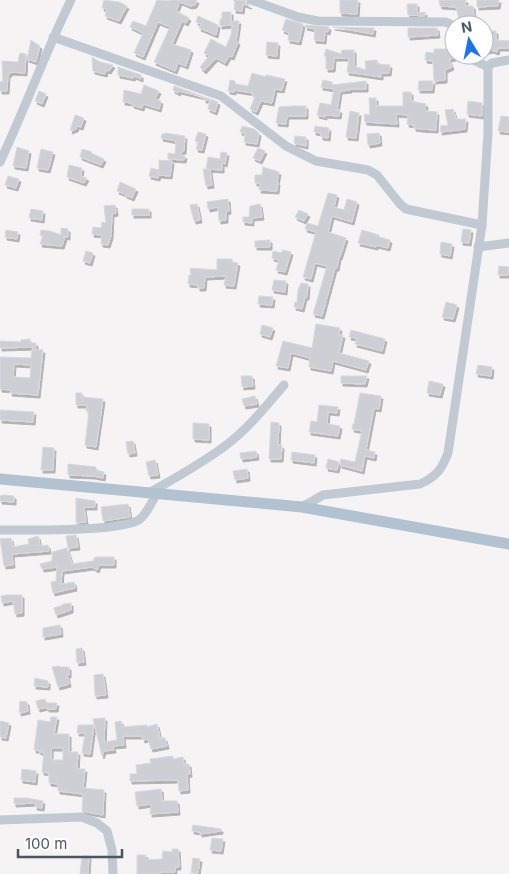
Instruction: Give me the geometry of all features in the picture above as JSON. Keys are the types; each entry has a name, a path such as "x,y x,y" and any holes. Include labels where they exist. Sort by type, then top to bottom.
{"main road":[{"path":"0,479 302,507 509,544"}],"street":[{"path":"0,162 21,117 53,37 71,0"},
{"path":"251,0 298,17 318,21 444,22"},
{"path":"53,37 221,96 286,146 305,156 316,160 368,170 377,175 406,209 482,224"},
{"path":"302,507 323,495 420,484 432,479 443,468 448,453 482,224 488,133 488,67 492,63 509,60"},
{"path":"484,65 488,67"},
{"path":"478,248 509,244"},
{"path":"0,530 102,527 129,524 139,520 153,493 226,445 252,422 284,385"},
{"path":"0,820 82,817 97,822 107,831 112,850 113,874"}],"building":[{"path":"104,0 119,2 127,6 119,21 105,16 107,9 102,8"},
{"path":"157,0 197,0 195,5 190,6 180,2 176,11 189,18 186,23 182,21 172,44 191,50 186,66 178,63 175,71 154,62 170,27 158,22 143,57 134,53 143,33 130,27 133,21 146,26"},
{"path":"233,0 245,0 246,4 250,6 243,4 242,11 234,10 235,2"},
{"path":"340,0 358,0 357,14 340,13"},
{"path":"439,0 466,0 465,6 473,6 474,15 458,15 456,7 440,6"},
{"path":"477,0 499,0 498,6 477,7"},
{"path":"407,4 417,4 417,13 425,12 425,16 408,15"},
{"path":"222,12 231,12 231,25 220,26"},
{"path":"198,16 218,25 216,35 199,28 201,24 196,22"},
{"path":"286,19 303,24 299,42 288,40 289,33 282,30"},
{"path":"233,21 239,21 236,41 238,42 232,57 229,56 225,63 216,58 204,71 200,67 209,56 204,53 211,39 226,47 231,35"},
{"path":"306,25 329,27 328,32 325,31 324,41 314,40 315,29 305,27"},
{"path":"333,27 374,28 373,34"},
{"path":"408,28 437,28 438,35 408,37"},
{"path":"494,31 496,31 496,40 509,41 509,48 498,48 497,52 494,51"},
{"path":"31,40 40,46 36,62 27,59"},
{"path":"267,42 278,43 277,56 266,55"},
{"path":"326,49 341,54 342,50 354,50 354,66 366,70 365,61 377,60 377,64 390,65 389,73 381,73 381,77 347,72 349,58 334,58 333,69 326,69 326,56 324,56"},
{"path":"434,49 444,49 444,65 451,65 452,67 445,70 445,80 434,81 433,61 425,60 426,52 434,53"},
{"path":"20,53 26,54 25,73 10,72 8,74 7,91 0,91 0,81 3,82 2,61 18,62"},
{"path":"92,57 100,62 113,65 109,71 106,70 105,74 93,71"},
{"path":"118,67 141,75 141,79 134,76 133,78 118,75"},
{"path":"252,73 285,79 282,90 275,89 272,103 261,101 256,112 250,109 255,97 252,96 253,93 228,91 230,80 235,81 235,84 248,86"},
{"path":"323,80 332,82 332,85 366,81 366,89 340,91 337,110 340,110 339,116 325,115 325,117 317,115 320,103 331,105 334,89 321,87"},
{"path":"419,81 433,81 432,90 418,90"},
{"path":"144,85 159,91 155,99 161,101 159,109 143,104 142,108 132,105 132,103 123,102 124,90 141,94"},
{"path":"174,86 218,102 215,112 208,109 210,100 204,100 204,97 179,91 178,93 173,90"},
{"path":"39,91 46,94 42,104 35,101"},
{"path":"403,92 411,92 411,101 426,104 425,111 437,112 436,130 414,128 414,125 407,124 408,115 396,114 397,124 365,122 364,114 370,115 369,98 376,98 376,106 403,106"},
{"path":"468,101 482,103 482,116 467,114"},
{"path":"306,106 306,116 287,116 286,124 276,123 279,107"},
{"path":"453,109 456,119 466,119 465,129 440,132 441,125 448,126 445,110"},
{"path":"350,111 359,113 356,138 346,137"},
{"path":"75,115 84,118 81,127 77,126 76,129 70,131"},
{"path":"501,116 509,117 509,132 498,131"},
{"path":"242,126 254,129 259,133 257,144 244,142 245,133 240,132"},
{"path":"315,126 329,128 328,138 321,137 321,133 314,132"},
{"path":"198,132 206,134 202,150 196,149 198,142 195,141"},
{"path":"164,133 185,136 184,151 182,151 181,155 185,156 184,160 168,159 168,153 175,154 176,141 161,138"},
{"path":"379,133 380,143 368,145 367,134"},
{"path":"295,136 306,137 306,146 294,143"},
{"path":"17,147 29,151 26,168 13,166"},
{"path":"258,148 265,151 260,161 253,158"},
{"path":"41,149 53,152 48,170 37,168"},
{"path":"82,149 104,159 101,165 80,157"},
{"path":"221,152 227,153 225,164 222,163 222,170 206,169 208,157 220,159"},
{"path":"159,160 172,161 170,176 159,175 159,171 158,178 149,176 151,168 159,170"},
{"path":"69,165 82,168 81,176 87,178 84,183 67,177"},
{"path":"263,167 279,172 277,191 259,190 260,183 255,183 255,175 262,175"},
{"path":"203,169 210,170 212,185 206,186"},
{"path":"8,176 19,179 16,188 5,185"},
{"path":"120,182 136,189 132,198 117,191"},
{"path":"328,193 337,195 334,207 344,210 347,199 357,202 352,222 332,216 328,232 346,238 337,268 335,268 322,316 313,314 327,266 315,263 311,279 303,277 316,232 305,229 307,223 318,226"},
{"path":"228,199 229,211 226,212 226,220 219,221 218,207 208,209 207,202"},
{"path":"197,204 200,220 194,221 190,205"},
{"path":"260,204 262,217 252,218 252,223 243,222 243,217 249,217 250,206"},
{"path":"115,205 116,213 112,214 111,236 108,245 101,244 102,235 92,234 93,227 101,228 102,222 106,223 104,206"},
{"path":"31,209 43,211 42,220 29,218"},
{"path":"132,209 149,209 149,215 132,215"},
{"path":"299,210 308,214 304,221 295,217"},
{"path":"61,228 68,229 68,237 63,236 65,237 62,246 40,244 43,236 40,235 41,230 61,235"},
{"path":"463,229 471,230 469,243 461,242"},
{"path":"6,230 18,232 17,239 5,237"},
{"path":"362,230 390,240 388,248 358,243"},
{"path":"270,240 270,247 255,247 255,241"},
{"path":"441,242 452,244 450,256 440,254"},
{"path":"282,250 291,252 285,272 276,270 279,260 272,258 273,251 282,253"},
{"path":"86,251 93,253 90,263 83,261"},
{"path":"217,259 232,259 232,262 238,263 234,286 224,285 226,276 205,277 204,288 188,284 189,275 191,275 190,268 217,270"},
{"path":"499,266 509,267 508,275 498,275"},
{"path":"274,280 286,281 285,292 272,290"},
{"path":"301,283 308,284 307,297 305,297 302,309 294,307"},
{"path":"259,296 273,297 272,305 258,304"},
{"path":"446,302 457,305 453,319 442,317"},
{"path":"316,324 340,328 339,335 343,335 339,353 369,361 366,370 333,361 331,371 309,367 310,358 291,353 288,368 276,366 283,341 312,348"},
{"path":"262,325 273,328 270,337 260,334"},
{"path":"351,330 385,339 382,351 355,344 357,338 349,337"},
{"path":"30,339 30,343 36,343 36,347 0,348 0,341 21,342 21,340"},
{"path":"32,349 43,350 38,395 10,393 11,390 0,389 0,357 31,358","holes":["14,364 31,365 30,378 13,377"]},
{"path":"478,365 492,367 491,376 476,374"},
{"path":"241,376 252,376 253,386 242,387"},
{"path":"341,376 367,376 365,384 341,383"},
{"path":"429,381 443,384 440,395 427,393"},
{"path":"76,393 82,393 82,397 103,399 96,447 85,445 89,411 86,411 87,405 76,405"},
{"path":"360,393 381,396 379,409 374,408 366,450 375,452 374,458 365,456 362,471 340,465 341,459 355,462 362,431 352,429"},
{"path":"255,396 257,404 244,406 242,399"},
{"path":"319,405 338,407 337,413 328,412 327,424 340,426 338,436 309,432 311,421 317,422"},
{"path":"0,410 34,412 33,422 0,420"},
{"path":"271,422 279,423 278,445 282,446 281,459 269,459"},
{"path":"193,423 209,424 209,440 193,439"},
{"path":"133,441 135,453 128,454 126,442"},
{"path":"43,447 54,448 53,470 41,470"},
{"path":"256,451 257,457 241,459 240,453"},
{"path":"292,452 315,455 314,463 291,460"},
{"path":"328,459 339,462 337,470 326,468"},
{"path":"155,460 158,475 149,476 146,462"},
{"path":"68,464 96,467 96,470 104,472 103,478 68,475"},
{"path":"247,469 248,478 235,480 233,471"},
{"path":"0,496 14,496 14,502 0,501"},
{"path":"76,498 95,501 95,507 84,507 86,522 76,523"},
{"path":"128,504 130,517 103,521 101,507"},
{"path":"76,535 78,547 68,548 66,536"},
{"path":"38,536 40,546 48,545 49,551 12,554 13,565 4,566 0,539 11,538 13,547 29,544 28,539"},
{"path":"67,548 72,564 93,561 95,557 114,557 114,565 99,565 97,570 92,567 62,571 61,584 74,582 75,588 53,593 51,582 56,581 57,567 42,569 40,564 52,561 52,552"},
{"path":"22,595 22,613 15,614 13,601 2,603 1,596"},
{"path":"71,603 71,610 56,615 54,608"},
{"path":"60,625 61,634 43,637 43,628"},
{"path":"82,648 84,662 77,663 76,649"},
{"path":"52,667 69,667 69,675 67,675 69,684 58,687"},
{"path":"103,674 106,695 95,696 94,675"},
{"path":"35,678 48,681 48,687 34,686"},
{"path":"45,699 46,703 57,703 56,709 47,709 47,707 38,709 36,701"},
{"path":"20,701 27,702 28,711 19,713"},
{"path":"51,717 57,717 54,734 69,734 69,752 78,752 77,769 85,769 83,788 104,790 103,815 82,811 83,794 58,791 58,784 49,783 49,773 42,772 44,752 34,750 38,720 50,722","holes":["51,748 63,748 63,760 51,760"]},
{"path":"105,718 104,742 117,740 115,722 121,721 122,727 147,725 147,727 157,724 160,738 165,738 167,746 151,749 148,739 143,740 142,736 123,736 124,745 113,746 114,750 104,751 102,756 93,719"},
{"path":"0,721 9,723 6,738 0,737"},
{"path":"78,725 94,725 90,754 82,753 85,733 77,733"},
{"path":"173,756 173,759 183,757 184,765 189,764 190,774 187,775 188,790 179,791 178,780 130,781 130,774 137,774 136,765 151,763 150,759"},
{"path":"22,769 36,771 35,782 21,780"},
{"path":"161,789 162,801 177,801 178,812 150,814 151,804 137,806 135,792"},
{"path":"14,798 43,801 42,808 35,807 36,803 14,804"},
{"path":"193,825 221,829 221,831 200,834 200,832 192,831"},
{"path":"212,838 223,839 221,851 210,850"},
{"path":"172,849 178,849 179,867 175,867 175,872 137,874 137,855 146,855 145,860 162,859 163,851 172,852"},
{"path":"82,856 89,856 88,874 80,874"},
{"path":"193,858 200,859 198,873 191,873"}]}
